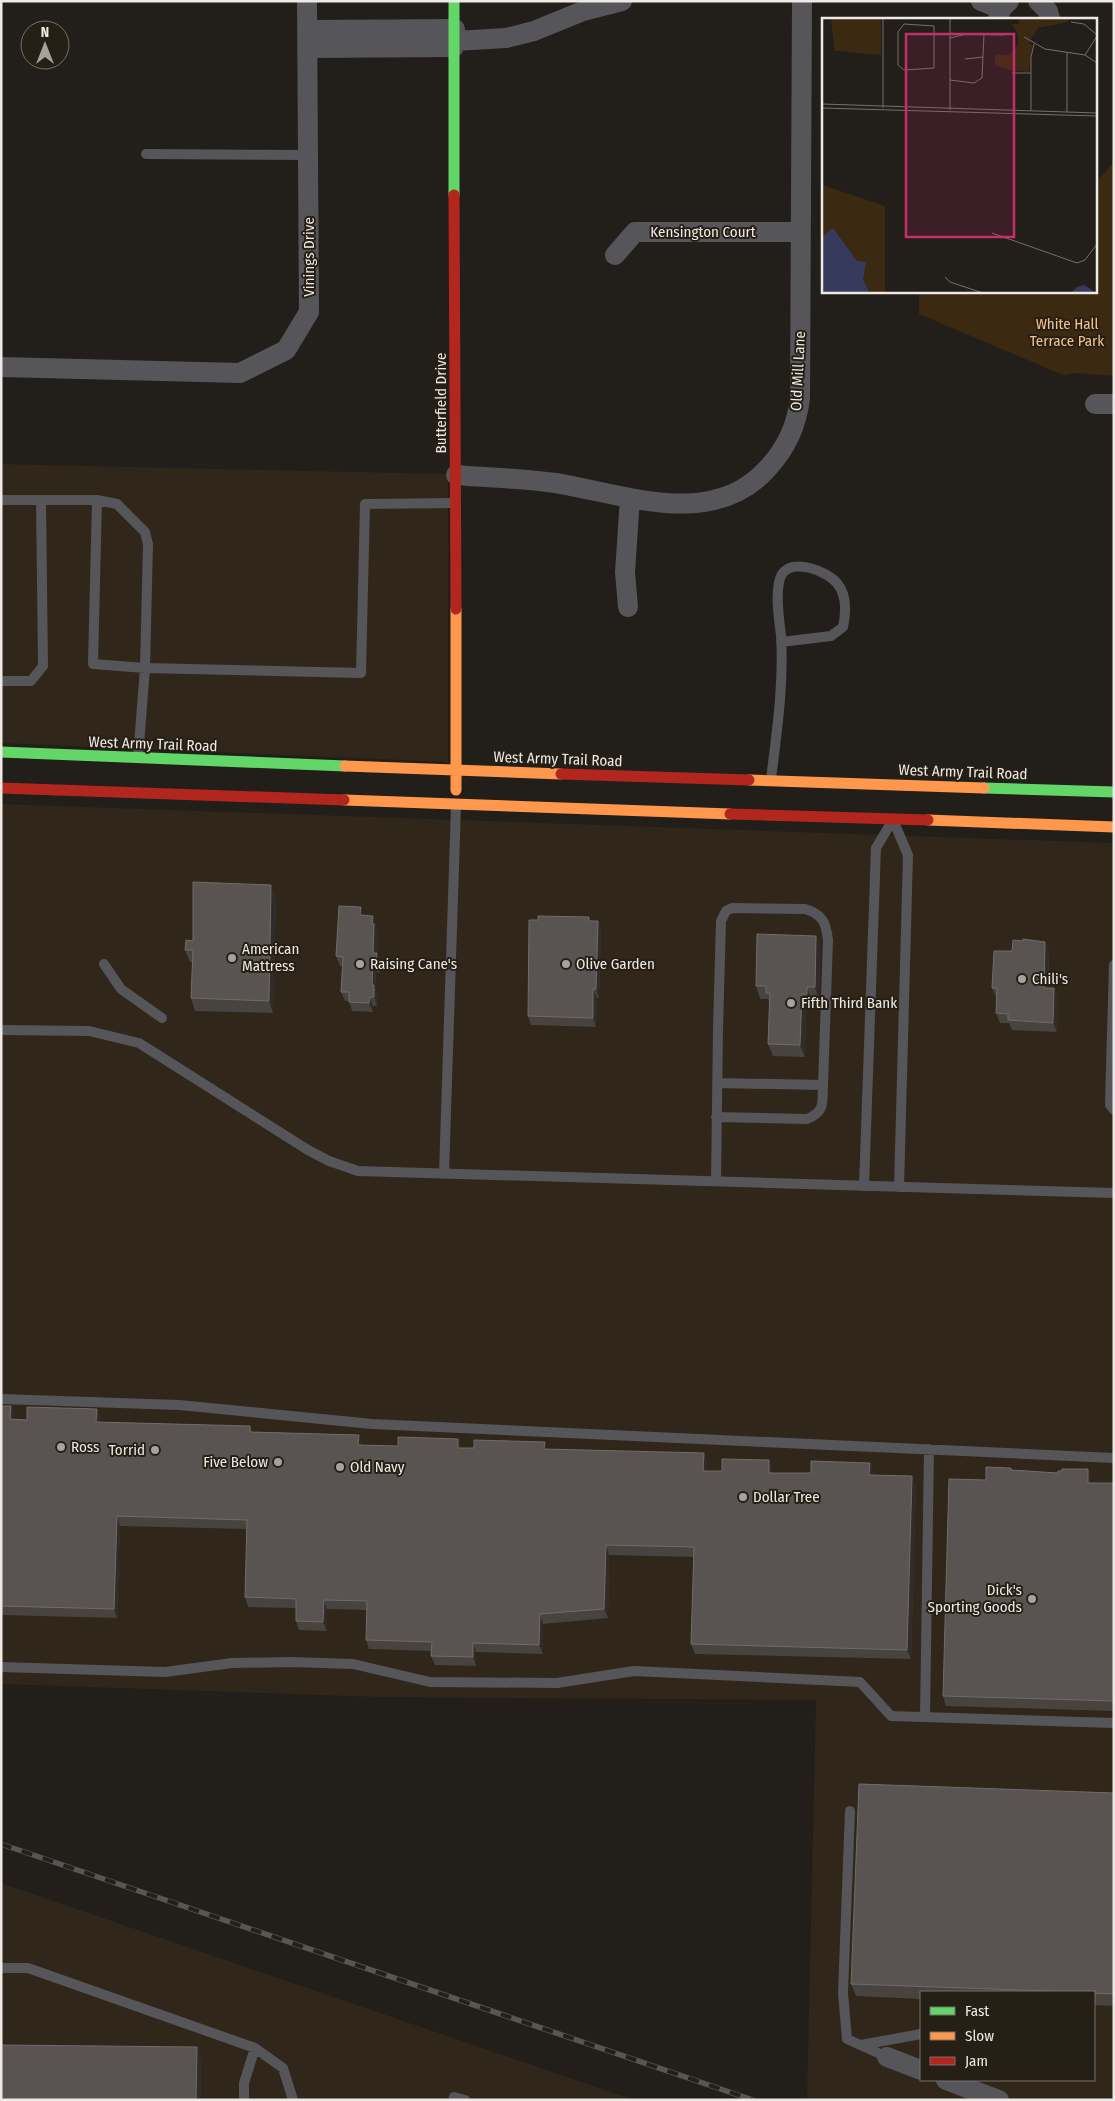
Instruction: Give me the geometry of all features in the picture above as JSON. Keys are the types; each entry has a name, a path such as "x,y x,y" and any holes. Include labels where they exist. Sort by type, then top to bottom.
{"main road":[{"name":"Butterfield Drive","path":"454,1 456,805"},
{"name":"West Army Trail Road","path":"1,752 456,771 771,780 895,789 1114,792"},
{"path":"1,788 456,805 893,815 1114,827"}],"street":[{"name":"Vinings Drive","path":"1,367 240,374 286,350 309,312 307,1"},
{"path":"308,39 506,38 534,31 583,11 622,1"},
{"name":"Old Mill Lane","path":"456,475 553,483 660,502 708,503 746,487 759,478 782,452 794,426 800,398 802,1"},
{"path":"981,1 1003,10"},
{"path":"1038,1 1048,11 1050,18"},
{"name":"Kensington Court","path":"615,255 635,232 801,232"},
{"path":"628,607 626,572 630,498"},
{"path":"887,2057 920,2070"},
{"path":"952,2081 972,2084 999,2100"}],"lane":[{"path":"146,154 309,155"},
{"path":"1,500 97,500 117,504 145,532 148,544 145,668 138,758"},
{"path":"1,681 31,681 43,666 41,500"},
{"path":"97,500 93,664 145,668 361,673 365,504 456,503"},
{"path":"771,780 781,688 781,642 778,601 782,574 789,568 811,568 837,582 844,598 843,627 831,636 781,642"},
{"path":"444,1174 456,805"},
{"path":"864,1186 876,848 893,815"},
{"path":"893,815 908,855 899,1187"},
{"path":"716,1117 808,1119 820,1112 822,1108 828,940 827,924 823,918 814,912 805,909 732,908 726,911 721,921 716,1117 716,1181"},
{"path":"104,964 121,989 162,1018"},
{"path":"1114,965 1110,1105 1114,1110"},
{"path":"1,1030 89,1031 139,1043 280,1133 329,1161 358,1171 1114,1193"},
{"path":"717,1083 822,1085"},
{"path":"1,1399 179,1405 372,1424 1114,1458"},
{"path":"924,1717 929,1449"},
{"path":"1,1667 165,1672 232,1663 291,1662 353,1664 430,1682 557,1683 634,1671 860,1682 891,1716 1114,1723"},
{"path":"850,1811 843,1993 847,2039 887,2057"},
{"path":"1,1968 28,1968 255,2048 283,2068 293,2100"},
{"path":"861,2045 920,2034"},
{"path":"244,2100 244,2083 255,2048"},
{"path":"453,2100 454,2098 465,2100"}],"shaded area":[{"path":"1,464 448,474 448,762 1,743"},
{"path":"1,804 1114,843 1114,2100 807,2099 816,1700 376,1697 1,1684"},
{"path":"1,1883 634,2100 1,2100"}],"green space":[{"name":"White Hall Terrace Park","path":"1114,161 1114,376 1076,373 1063,375 919,314 919,292 1098,292 1098,181"}],"building":[{"name":"American Mattress","path":"193,882 271,885 269,1001 191,998 193,950 185,950 186,940 193,941"},
{"name":"Raising Cane's","path":"339,906 361,907 360,915 373,916 373,953 377,953 376,962 373,962 372,985 374,985 374,997 370,997 369,1003 349,1002 349,992 341,992 343,957 336,956"},
{"name":"Olive Garden","path":"538,916 589,917 589,921 598,921 596,989 593,989 593,1018 528,1016 529,920 538,920"},
{"name":"Fifth Third Bank","path":"757,934 816,936 815,987 807,987 807,994 802,994 800,1045 768,1044 770,993 766,993 766,986 756,986"},
{"name":"Chili's","path":"1023,939 1045,942 1044,988 1054,988 1053,1023 1008,1020 1008,1014 996,1013 997,988 992,988 994,951 1012,951 1013,940 1023,941"},
{"path":"1,1406 11,1406 10,1419 27,1420 27,1407 97,1409 96,1422 250,1426 250,1432 359,1435 358,1445 398,1446 398,1437 458,1439 458,1448 474,1448 474,1440 545,1442 544,1449 704,1453 703,1471 722,1471 722,1459 769,1460 769,1473 811,1473 811,1461 870,1463 869,1475 912,1476 907,1650 691,1644 694,1547 606,1545 604,1609 540,1614 539,1645 473,1643 473,1657 431,1656 432,1642 366,1640 367,1601 324,1600 323,1622 296,1621 296,1599 245,1597 247,1520 117,1516 114,1609 1,1606"},
{"name":"Dick's Sporting Goods","path":"986,1467 1058,1473 1062,1469 1088,1469 1088,1483 1114,1483 1114,1701 943,1696 949,1479 986,1480"},
{"path":"859,1784 1114,1793 1114,1994 1095,1993 1095,1991 851,1984"},
{"path":"1,2045 197,2047 196,2100 1,2100"}],"railway":[{"path":"1,1844 753,2100"}],"traffic: fast":[{"path":"454,1 454,195"},
{"path":"1,752 345,766"},
{"path":"984,788 1114,792"}],"traffic: slow":[{"path":"456,609 456,790"},
{"path":"345,766 561,774"},
{"path":"749,780 984,788"},
{"path":"344,800 730,814"},
{"path":"928,820 1114,827"}],"traffic: jam":[{"path":"454,195 456,609"},
{"path":"561,774 749,780"},
{"path":"1,788 344,800"},
{"path":"730,814 928,820"}],"place":[{"name":"American Mattress","path":"232,958"},
{"name":"Raising Cane's","path":"360,964"},
{"name":"Olive Garden","path":"566,964"},
{"name":"Chili's","path":"1022,979"},
{"name":"Fifth Third Bank","path":"791,1003"},
{"name":"Ross","path":"61,1447"},
{"name":"Torrid","path":"155,1450"},
{"name":"Five Below","path":"278,1462"},
{"name":"Old Navy","path":"340,1467"},
{"name":"Dollar Tree","path":"743,1497"},
{"name":"Dick's Sporting Goods","path":"1032,1599"}]}
